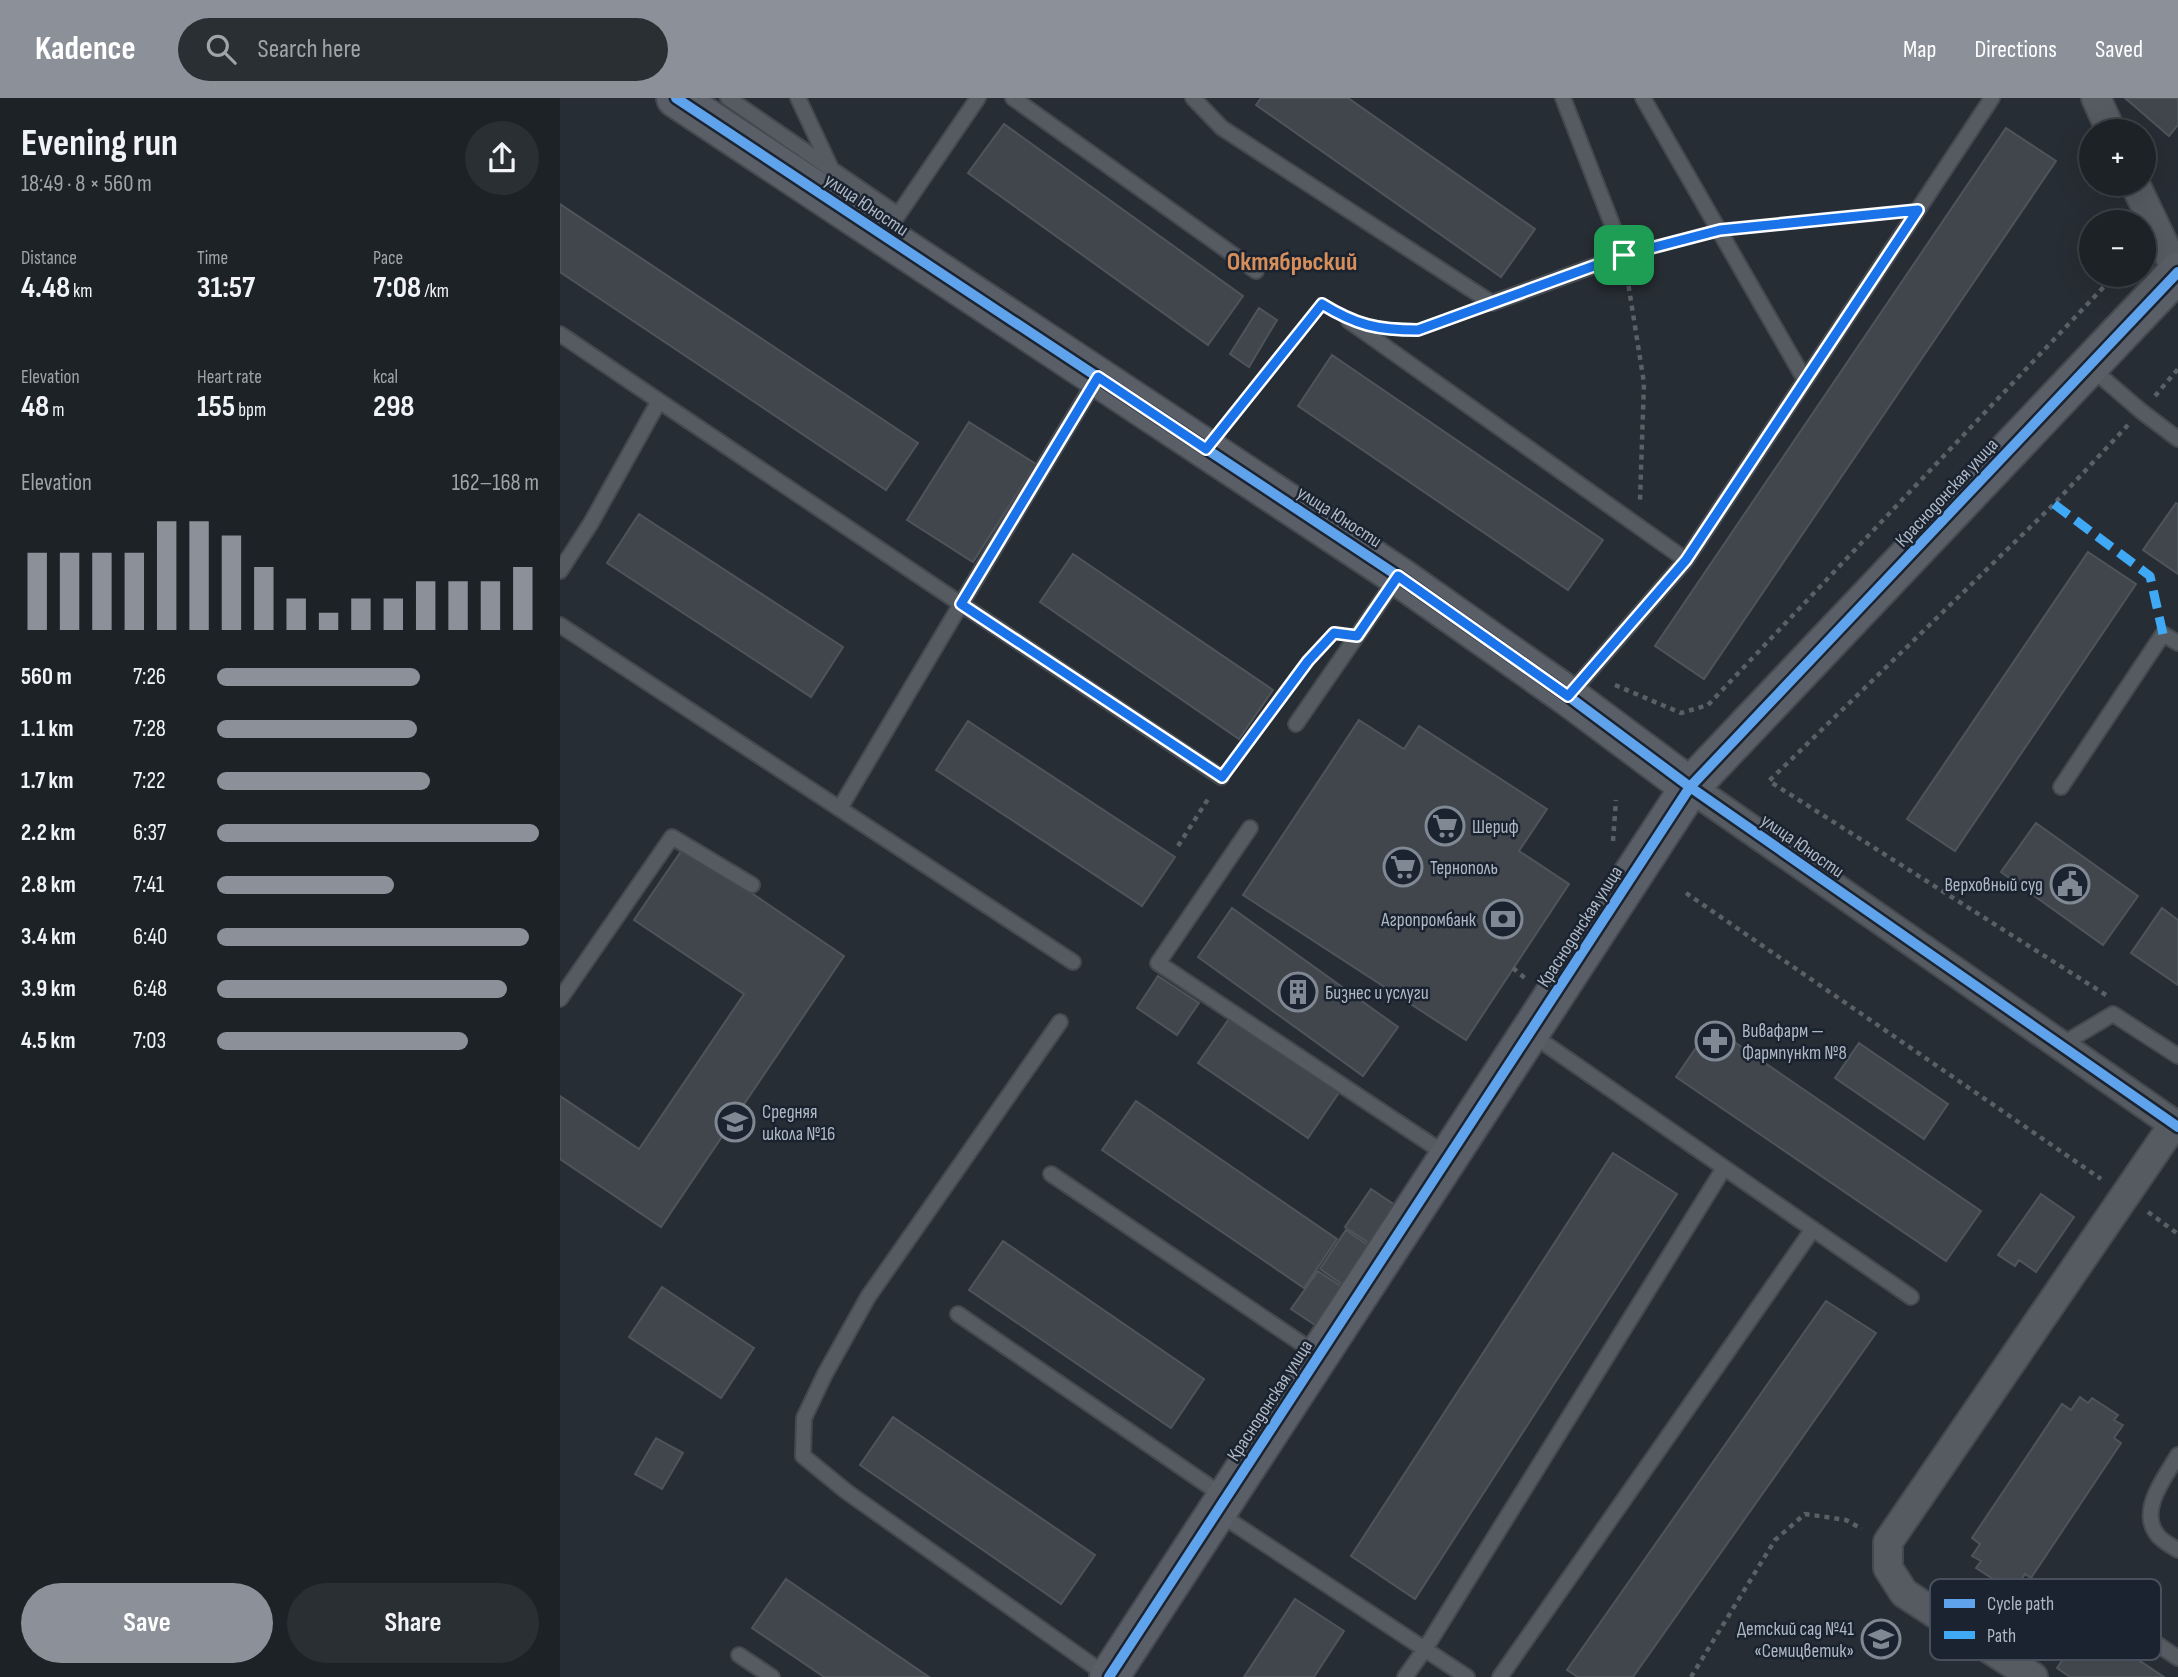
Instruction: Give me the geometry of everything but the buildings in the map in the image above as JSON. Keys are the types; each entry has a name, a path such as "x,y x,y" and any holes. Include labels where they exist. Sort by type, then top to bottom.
{"street":[{"name":"улица Юности","path":"676,98 891,225 1098,377 1398,576 1578,685 1690,787 1950,971 2176,1126"},
{"path":"2096,98 2106,119"},
{"path":"2141,196 2178,272"},
{"name":"Краснодонская улица","path":"1109,1677 1690,787 2178,272"},
{"path":"1930,1610 1904,1593 1888,1568 1888,1542 2176,1126"},
{"path":"2007,1660 2033,1677"}],"lane":[{"path":"728,98 831,168 891,225 978,98"},
{"path":"798,98 831,168"},
{"path":"1013,98 1256,271"},
{"path":"1193,98 1222,128 1492,303 1624,255 1563,98"},
{"path":"1643,98 1805,380"},
{"path":"1578,685 1686,560 1992,98"},
{"path":"1349,321 1686,560"},
{"path":"560,334 1222,777"},
{"path":"2089,366 2178,439"},
{"path":"839,808 1098,377"},
{"path":"560,571 597,512 659,401"},
{"path":"1296,724 1398,576"},
{"path":"560,625 1073,962"},
{"path":"2061,787 2163,634 2178,643"},
{"path":"1250,828 1158,963 1449,1156"},
{"path":"560,999 672,837 752,885"},
{"path":"2061,1045 2113,1014 2178,1056"},
{"path":"1060,1022 868,1297 804,1418 803,1456 847,1492 1109,1677"},
{"path":"1530,1034 1911,1297"},
{"path":"1405,1677 1724,1168"},
{"path":"1051,1174 1319,1356"},
{"path":"1500,1677 1813,1229"},
{"path":"958,1314 1222,1505 1467,1677"},
{"path":"2178,1455 2154,1499 2150,1519 2156,1535 2178,1550"},
{"path":"2161,1647 2178,1658"},
{"path":"739,1655 772,1677"}],"path":[{"path":"1639,526 1644,383 1624,255 1720,230 1918,210"},
{"path":"1578,685 1681,713 1708,705 2104,287"},
{"path":"1206,449 1322,304 1349,321 1392,330 1418,330 1492,303"},
{"path":"2108,996 1769,781 2053,504 2178,369"},
{"path":"1178,846 1222,777 1308,661 1334,633 1357,636"},
{"path":"1613,842 1616,800"},
{"path":"1686,893 2178,1234"},
{"path":"1691,1677 1776,1540 1805,1514 1846,1520 1888,1542"}],"marked path":[{"path":"2054,504 2150,576 2163,634"}],"cycle path":[{"path":"676,98 1398,576 1568,696 1690,787 2178,1127"},
{"path":"1109,1677 1690,787 2178,272"}],"place":[{"name":"Шериф","path":"1445,826"},
{"name":"Тернополь","path":"1403,867"},
{"name":"Верховный суд","path":"2070,884"},
{"name":"Агропромбанк","path":"1503,919"},
{"name":"Бизнес и услуги","path":"1298,992"},
{"name":"Вивафарм — Фармпункт №8","path":"1715,1041"},
{"name":"Средняя школа №16","path":"735,1122"},
{"name":"Детский сад №41 «Семицветик»","path":"1881,1639"}],"district":[{"name":"Октябрьский","path":"1292,261"}],"route":[{"path":"1918,210 1686,560 1568,696 1398,576 1357,636 1334,633 1308,661 1222,777 961,604 1098,377 1206,449 1322,304 1349,321 1392,330 1418,330 1624,255 1720,230 1918,210"}]}
